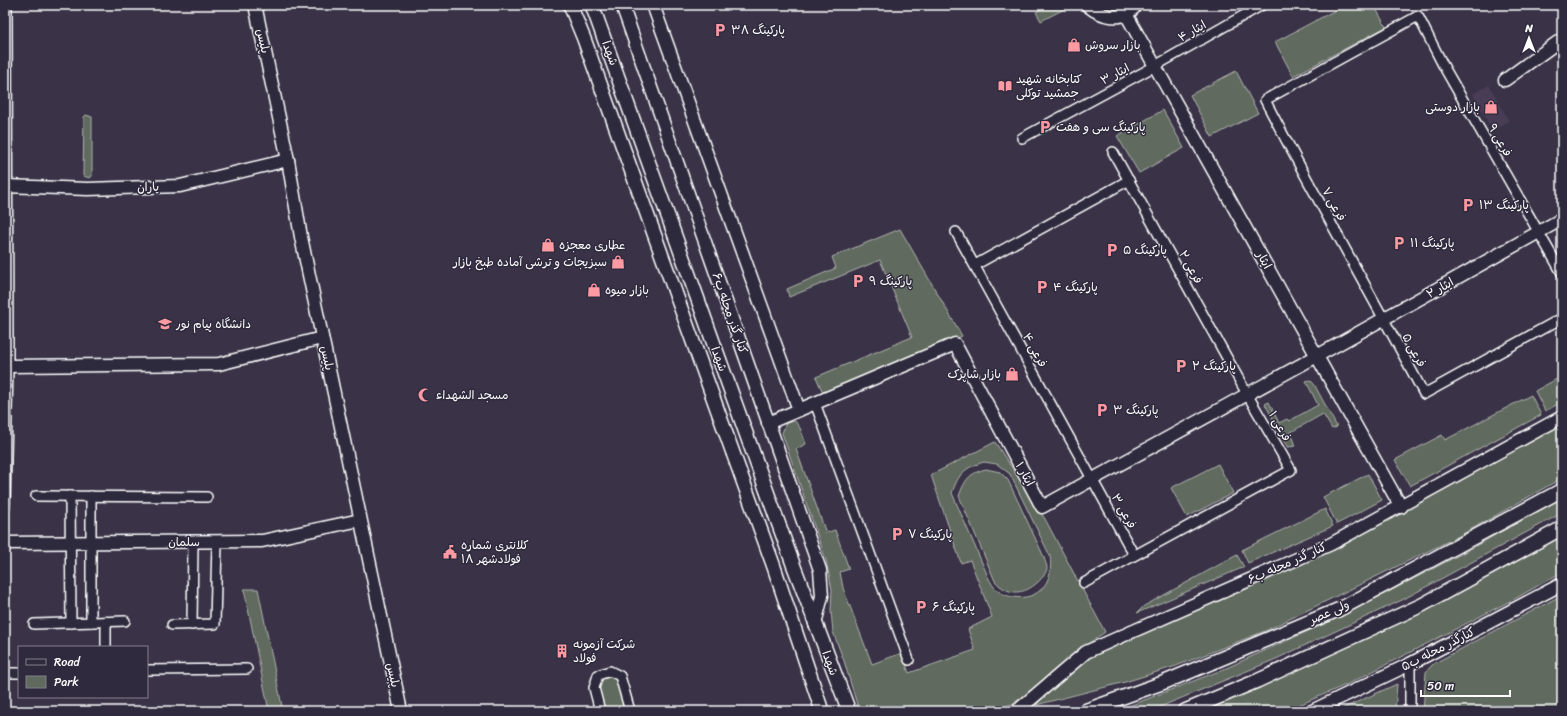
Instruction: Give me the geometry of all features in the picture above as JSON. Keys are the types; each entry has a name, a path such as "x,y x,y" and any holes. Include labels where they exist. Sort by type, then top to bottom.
{"main road":[{"name":"شهدا","path":"570,5 584,39 637,191 774,567 822,711"},
{"name":"شهدا","path":"592,5 815,624 848,711"},
{"path":"637,191 657,184"},
{"name":"ولی عصر","path":"1084,711 1165,682 1340,608 1562,490"},
{"path":"1185,711 1257,681 1422,605 1562,528"}],"street":[{"path":"5,506 8,366 6,186 7,5"},
{"name":"پلیس","path":"255,5 288,160 301,237 401,711"},
{"name":"کنار گذر محله ب۶","path":"622,5 820,570 822,596 815,624"},
{"path":"653,5 799,410"},
{"path":"1087,5 1095,12 1105,16 1116,17 1126,14 1136,5"},
{"name":"ایثار ۴","path":"1155,66 1262,5"},
{"name":"ایثار","path":"1126,14 1401,507"},
{"name":"فرعی ۷","path":"1384,318 1292,154 1264,100 1418,16"},
{"name":"فرعی ۹","path":"1418,16 1444,67 1562,273"},
{"path":"1504,80 1562,39"},
{"name":"ایثار ۳","path":"1022,138 1155,66"},
{"name":"فرعی ۲","path":"1113,152 1247,394"},
{"name":"یاران","path":"6,186 88,189 180,186 288,160"},
{"path":"975,265 1129,180"},
{"name":"ایثار ۲","path":"1317,356 1562,219"},
{"name":"فرعی ۴","path":"956,232 1092,479"},
{"name":"فرعی ۵","path":"1384,318 1424,394 1562,318"},
{"path":"8,366 219,364 322,338"},
{"name":"ایثار ۱","path":"768,423 955,344 1042,507 1317,356"},
{"name":"فرعی ۱","path":"1134,555 1291,470 1247,394"},
{"path":"815,403 909,660"},
{"name":"کنار گذر محله ب۶","path":"1017,711 1086,652 1331,544 1401,507 1562,417"},
{"name":"فرعی ۳","path":"1092,479 1134,555"},
{"path":"36,496 206,497"},
{"path":"70,496 71,623"},
{"path":"91,496 91,622"},
{"name":"سلمان","path":"5,543 262,541 360,520"},
{"path":"192,625 193,542"},
{"path":"172,625 215,624 217,542"},
{"path":"1084,583 1134,555"},
{"name":"کنارگذر محله ب۵","path":"1312,711 1410,664 1562,584"},
{"path":"34,624 125,621"},
{"path":"106,622 106,646"},
{"path":"1410,664 1410,711"},
{"path":"148,670 247,669"},
{"path":"600,711 594,688 598,675 610,671 620,676 630,711"},
{"path":"5,673 18,672"}],"shaded area":[{"name":"بازار دوستی","path":"1489,85 1509,121 1492,130 1473,94"}],"green space":[{"path":"1048,5 1072,5 1041,21 1036,12"},
{"path":"1345,5 1374,5 1386,27 1293,76 1275,42"},
{"path":"1236,71 1258,113 1212,137 1190,95"},
{"path":"1163,110 1184,148 1139,173 1117,136"},
{"path":"86,115 92,117 92,176 90,178 83,176 84,117"},
{"path":"900,229 962,336 824,395 816,377 912,337 880,260 789,297 787,289 836,268 832,257"},
{"path":"1562,376 1562,402 1545,411 1535,391"},
{"path":"1310,380 1314,384 1337,427 1332,429 1323,414 1291,432 1296,446 1288,447 1265,404 1269,402 1279,423 1287,419 1289,421 1318,405 1306,381"},
{"path":"1531,395 1541,415 1410,486 1395,460 1442,435 1445,440"},
{"path":"795,421 800,428 806,444 796,449 826,533 835,530 849,569 840,572 843,588 872,664 902,653 909,673 975,650 968,629 992,617 970,560 961,563 931,475 995,442 1045,519 1105,632 1079,650 1024,696 1012,704 993,711 859,711 844,661 833,632 831,611 832,590 826,560 782,433 786,423","holes":["984,462 997,464 1010,474 1050,556 1050,574 1047,581 1038,592 1031,596 1011,597 998,591 994,587 989,579 952,493 960,476 967,469"]},
{"path":"1562,424 1562,478 1459,536 1265,631 1176,666 1125,682 1036,705 1057,682 1094,653 1373,527"},
{"path":"1218,464 1233,493 1187,517 1171,488"},
{"path":"986,469 1000,472 1008,480 1047,565 1046,571 1040,580 1033,586 1022,591 1016,592 1005,589 995,581 959,496 968,478 975,473"},
{"path":"1368,474 1382,500 1337,524 1323,497"},
{"path":"1562,498 1562,513 1402,600 1276,659 1150,711 1116,711 1222,670 1350,612 1461,554"},
{"path":"1325,509 1333,526 1248,563 1242,550"},
{"path":"1562,535 1562,572 1518,597 1348,684 1285,711 1205,711 1419,612"},
{"path":"1237,555 1244,567 1137,613 1144,606"},
{"path":"244,589 258,589 283,711 269,711"},
{"path":"1562,595 1562,711 1423,711 1426,672 1433,664"},
{"path":"607,676 616,678 626,711 603,711 597,683 603,677"},
{"path":"1397,684 1395,711 1337,711"}],"place":[{"name":"پارکینگ ۳۸","path":"720,30"},
{"name":"بازار سروش","path":"1074,45"},
{"name":"کتابخانه شهید جمشید توکلی","path":"1005,86"},
{"name":"بازار دوستی","path":"1491,107"},
{"name":"پارکینگ سی و هفت","path":"1045,127"},
{"name":"پارکینگ ۱۳","path":"1468,205"},
{"name":"پارکینگ ۱۱","path":"1399,243"},
{"name":"عطاری معجزه","path":"548,245"},
{"name":"پارکینگ ۵","path":"1112,250"},
{"name":"سبزیجات و ترشی آماده طبخ بازار","path":"618,262"},
{"name":"پارکینگ ۹","path":"858,281"},
{"name":"پارکینگ ۴","path":"1042,287"},
{"name":"بازار میوه","path":"594,290"},
{"name":"دانشگاه پیام نور","path":"165,324"},
{"name":"پارکینگ ۲","path":"1181,366"},
{"name":"بازار شاپرک","path":"1012,374"},
{"name":"مسجد الشهداء","path":"425,395"},
{"name":"پارکینگ ۳","path":"1102,410"},
{"name":"پارکینگ ۷","path":"897,534"},
{"name":"کلانتری شماره ۱۸ فولادشهر","path":"450,552"},
{"name":"پارکینگ ۶","path":"921,607"},
{"name":"شرکت آزمونه فولاد","path":"562,651"}]}
